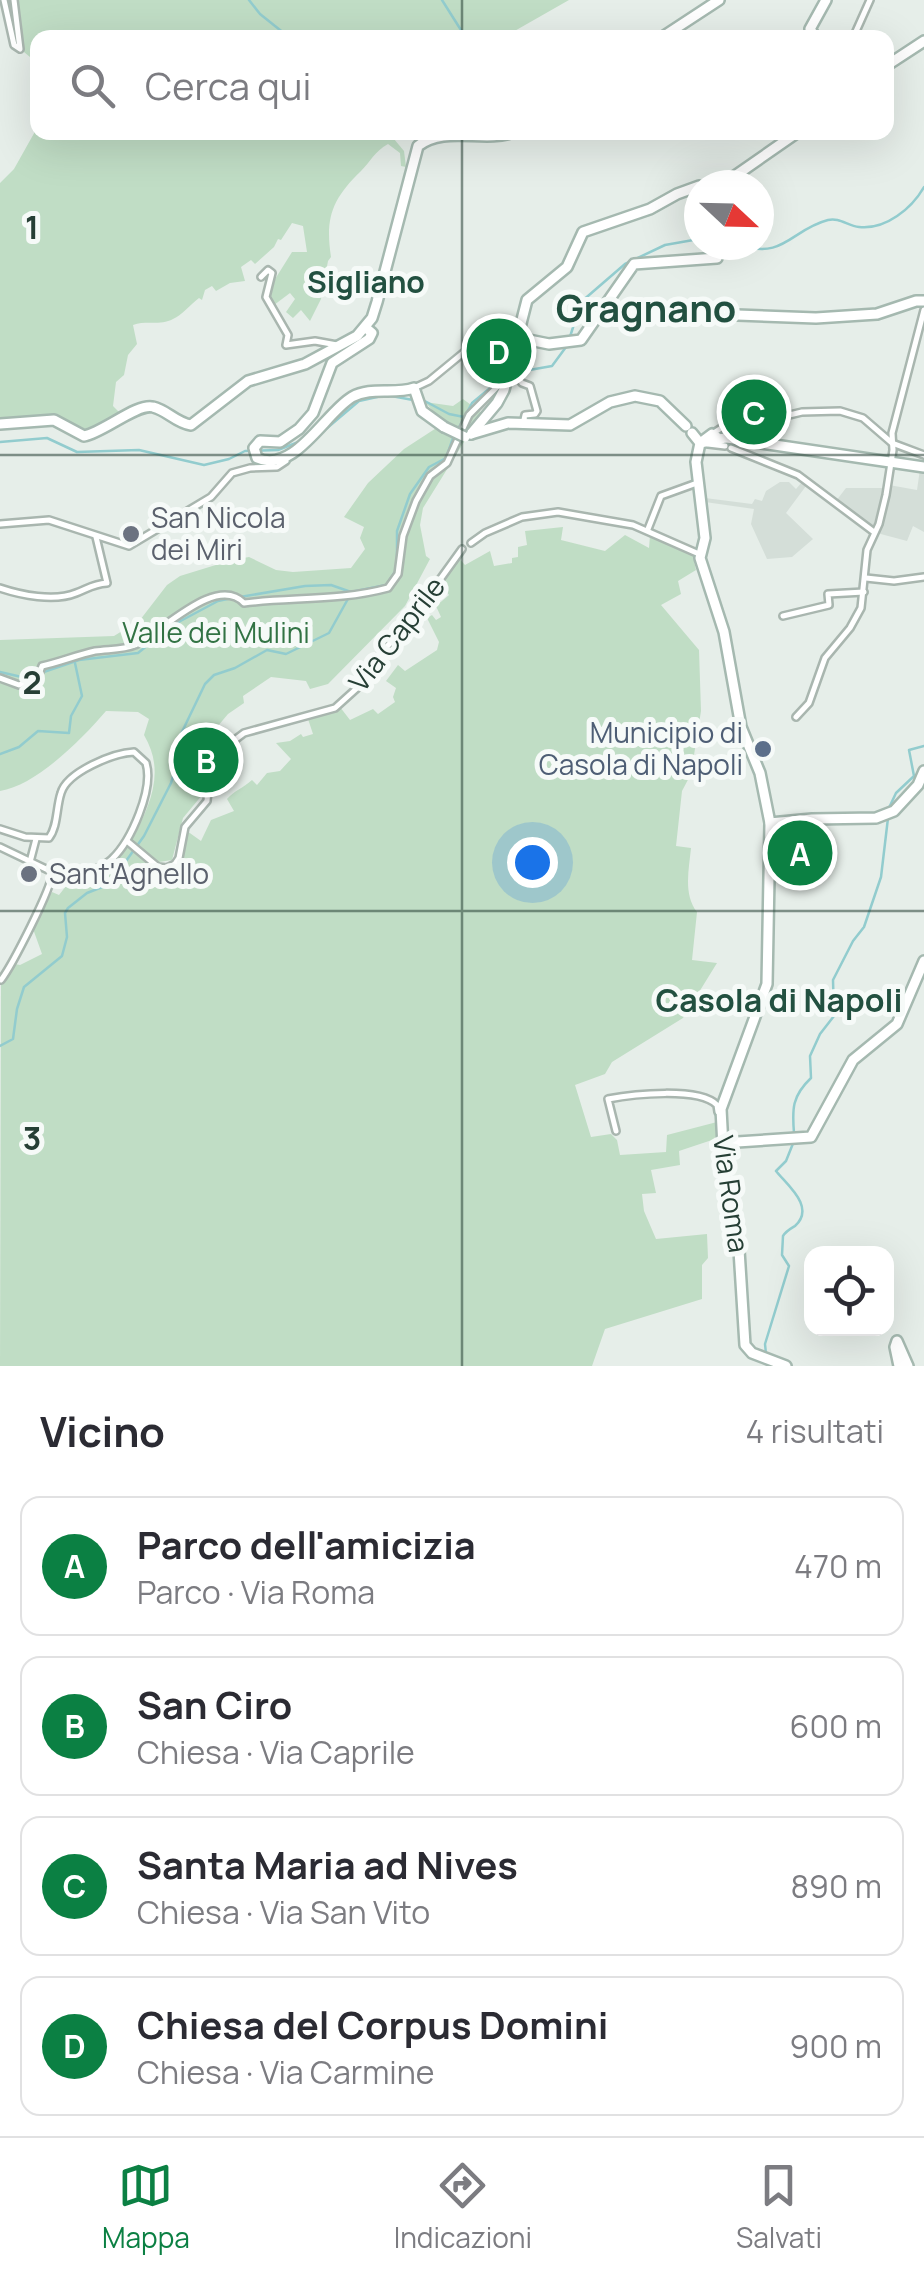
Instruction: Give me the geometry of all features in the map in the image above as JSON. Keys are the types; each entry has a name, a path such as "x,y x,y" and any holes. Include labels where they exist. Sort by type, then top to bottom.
{"street":[{"path":"4,0 14,45 20,49 14,0"},
{"path":"673,30 719,0"},
{"path":"811,30 826,0"},
{"path":"857,30 870,0"},
{"path":"894,60 923,44"},
{"path":"0,424 54,420 84,436 152,406 191,424 248,381 305,364 366,328 377,302 418,146 432,140"},
{"path":"749,170 788,140"},
{"path":"414,391 420,408 444,427 468,435 482,425 497,403 527,300 567,266 583,232 650,210 684,193"},
{"path":"0,524 49,520 130,546 208,500 232,473 277,467 352,398 414,391 468,348 475,356 520,334 549,344 584,338 634,264 684,256"},
{"path":"261,276 268,270 272,273 266,297 288,335 286,345 315,341 337,345"},
{"path":"602,310 835,317 876,314 924,301"},
{"path":"796,717 808,703 825,658 861,608 867,550 886,494 906,374 924,310"},
{"path":"290,454 266,462 255,452 260,441 284,441 306,421 317,404 332,363 369,340 372,333 366,328"},
{"path":"505,373 532,389 538,410 524,416 524,424"},
{"path":"0,678 16,685 39,674 42,666 136,645 165,622 219,592 236,596 244,603 294,596 348,597 388,588 398,574 403,536 416,501 430,476 447,463 469,415 505,373"},
{"path":"482,425 570,425 610,402 634,396 660,401 689,429 798,475 874,532"},
{"path":"470,543 485,533 543,512 600,518 648,530 699,554 705,538 696,462 732,424 830,410 869,421 892,443 924,456"},
{"path":"720,441 732,424"},
{"path":"720,441 924,467"},
{"path":"648,530 661,496 700,482"},
{"path":"0,588 38,597 75,594 90,584 108,583 96,537"},
{"name":"Via Caprile","path":"129,843 155,864 167,868 179,858 185,827 207,802 210,768 220,749 244,732 335,708 366,680 378,658 413,618 462,550"},
{"name":"Via Roma","path":"699,554 724,632 741,727 760,773 770,823 768,984 722,1104 721,1119 727,1194 740,1250 745,1345 752,1353 780,1364"},
{"path":"866,578 924,576"},
{"path":"783,616 828,605 828,594 864,592"},
{"path":"0,829 36,839 52,836 60,794 68,780 128,752 139,755 146,763 149,780 129,843 110,862 69,880 0,847"},
{"path":"770,823 882,816 894,811 918,785 924,771"},
{"path":"30,862 36,839"},
{"path":"1,979 53,882 52,872"},
{"path":"722,1143 806,1139 819,1126 853,1060 897,1024 924,962"},
{"path":"616,1131 608,1099 638,1095 708,1098 717,1105 721,1119"},
{"path":"898,1366 894,1347 898,1341 908,1366"}],"shaded area":[{"path":"920,469 924,470 924,532 913,526 907,541 877,533 889,485 917,490"},
{"path":"780,482 789,482 796,489 802,482 806,486 786,513 813,539 792,557 767,559 751,524 754,509 705,502 705,498 752,504 755,499 762,501 766,491"},
{"path":"846,488 884,488 873,527 836,501"}],"green space":[{"path":"16,0 569,0 516,30 30,30 30,57 14,49 7,26 16,24"},
{"path":"30,140 395,140 404,151 406,167 401,166 400,153 388,144 337,200 330,220 331,257 321,299 310,321 301,310 293,318 286,312 295,299 290,293 274,305 269,299 272,284 292,252 307,252 303,226 292,223 281,240 255,264 251,260 241,267 245,281 216,291 212,286 205,290 202,300 199,298 168,321 133,325 137,344 128,355 124,375 116,382 113,406 122,415 83,433 61,420 0,421 0,183 14,169"},
{"name":"Valle dei Mulini","path":"463,399 482,413 423,508 420,525 430,559 405,606 328,684 310,689 306,681 271,677 243,696 244,703 228,714 196,752 194,769 203,781 203,794 183,818 172,860 159,862 132,840 150,801 155,775 151,749 144,735 149,719 138,712 106,711 72,747 43,770 0,791 0,640 114,636 140,620 167,585 180,576 232,560 249,557 276,570 293,572 351,568 365,549 360,538 364,527 344,517 368,483 404,449 444,423 425,402 453,406"},
{"path":"563,527 561,540 605,551 625,535 649,548 650,536 693,556 696,570 678,581 681,594 661,605 699,650 701,711 691,774 682,791 676,846 691,848 688,889 697,912 692,960 717,963 683,1018 612,1062 605,1074 575,1085 591,1137 611,1134 617,1140 620,1155 666,1152 667,1135 717,1122 718,1135 712,1140 679,1151 680,1165 651,1170 656,1193 642,1194 644,1211 656,1239 707,1234 702,1299 605,1329 592,1366 0,1366 1,983 15,964 42,954 32,926 52,892 59,895 70,881 113,864 127,845 157,868 174,869 182,863 187,831 201,841 211,820 234,811 227,799 230,796 252,780 257,785 267,773 280,771 291,759 276,743 313,734 308,719 340,707 350,720 373,709 378,714 395,702 396,688 386,681 398,665 405,671 437,650 439,642 427,618 441,617 436,606 449,595 441,585 458,557 465,565 490,551 494,566 512,563 512,558 518,557 518,547 527,545 525,531"}],"waterway":[{"path":"249,0 280,30"},
{"path":"442,0 461,30"},
{"path":"774,247 832,219 859,227 879,225 905,210 924,187"},
{"path":"569,340 581,302 625,264 665,245 684,242"},
{"path":"518,372 552,366 566,347"},
{"path":"457,431 472,403 501,379"},
{"path":"313,440 359,401 386,395 413,400"},
{"path":"421,399 449,414 464,417"},
{"path":"0,442 47,438 77,452 139,450 204,465 245,451 278,450 301,441"},
{"path":"240,597 305,586 331,585 351,592 386,585 397,569 397,531 410,494 429,467 446,458 453,438"},
{"path":"0,1046 13,1039 24,987 62,956 68,908 87,893 120,880 126,861 144,836 171,783 179,758 180,736 205,684 214,675 267,650 286,654 329,633 349,597"},
{"path":"0,672 26,678 79,660 138,653 173,625 218,601 232,598"},
{"path":"0,754 19,747 38,731 69,733 71,716 82,696 75,663"},
{"path":"888,810 896,793 914,776 909,750 924,746"},
{"path":"794,1133 795,1103 811,1078 810,1056 834,1016 833,980 864,927 881,877 888,818"},
{"path":"766,1354 765,1344 789,1266 782,1255 783,1236 801,1219 798,1197 776,1171 786,1161 794,1141"}],"place":[{"name":"Chiesa del Corpus Domini","path":"499,351"},
{"name":"Santa Maria ad Nives","path":"754,412"},
{"name":"San Nicola dei Miri","path":"131,534"},
{"name":"Municipio di Casola di Napoli","path":"763,749"},
{"name":"San Ciro","path":"206,760"},
{"name":"Parco dell'amicizia","path":"800,853"},
{"name":"Sant'Agnello","path":"29,874"}],"district":[{"name":"Sigliano","path":"366,283"},
{"name":"Gragnano","path":"646,309"},
{"name":"Casola di Napoli","path":"779,1001"}]}
